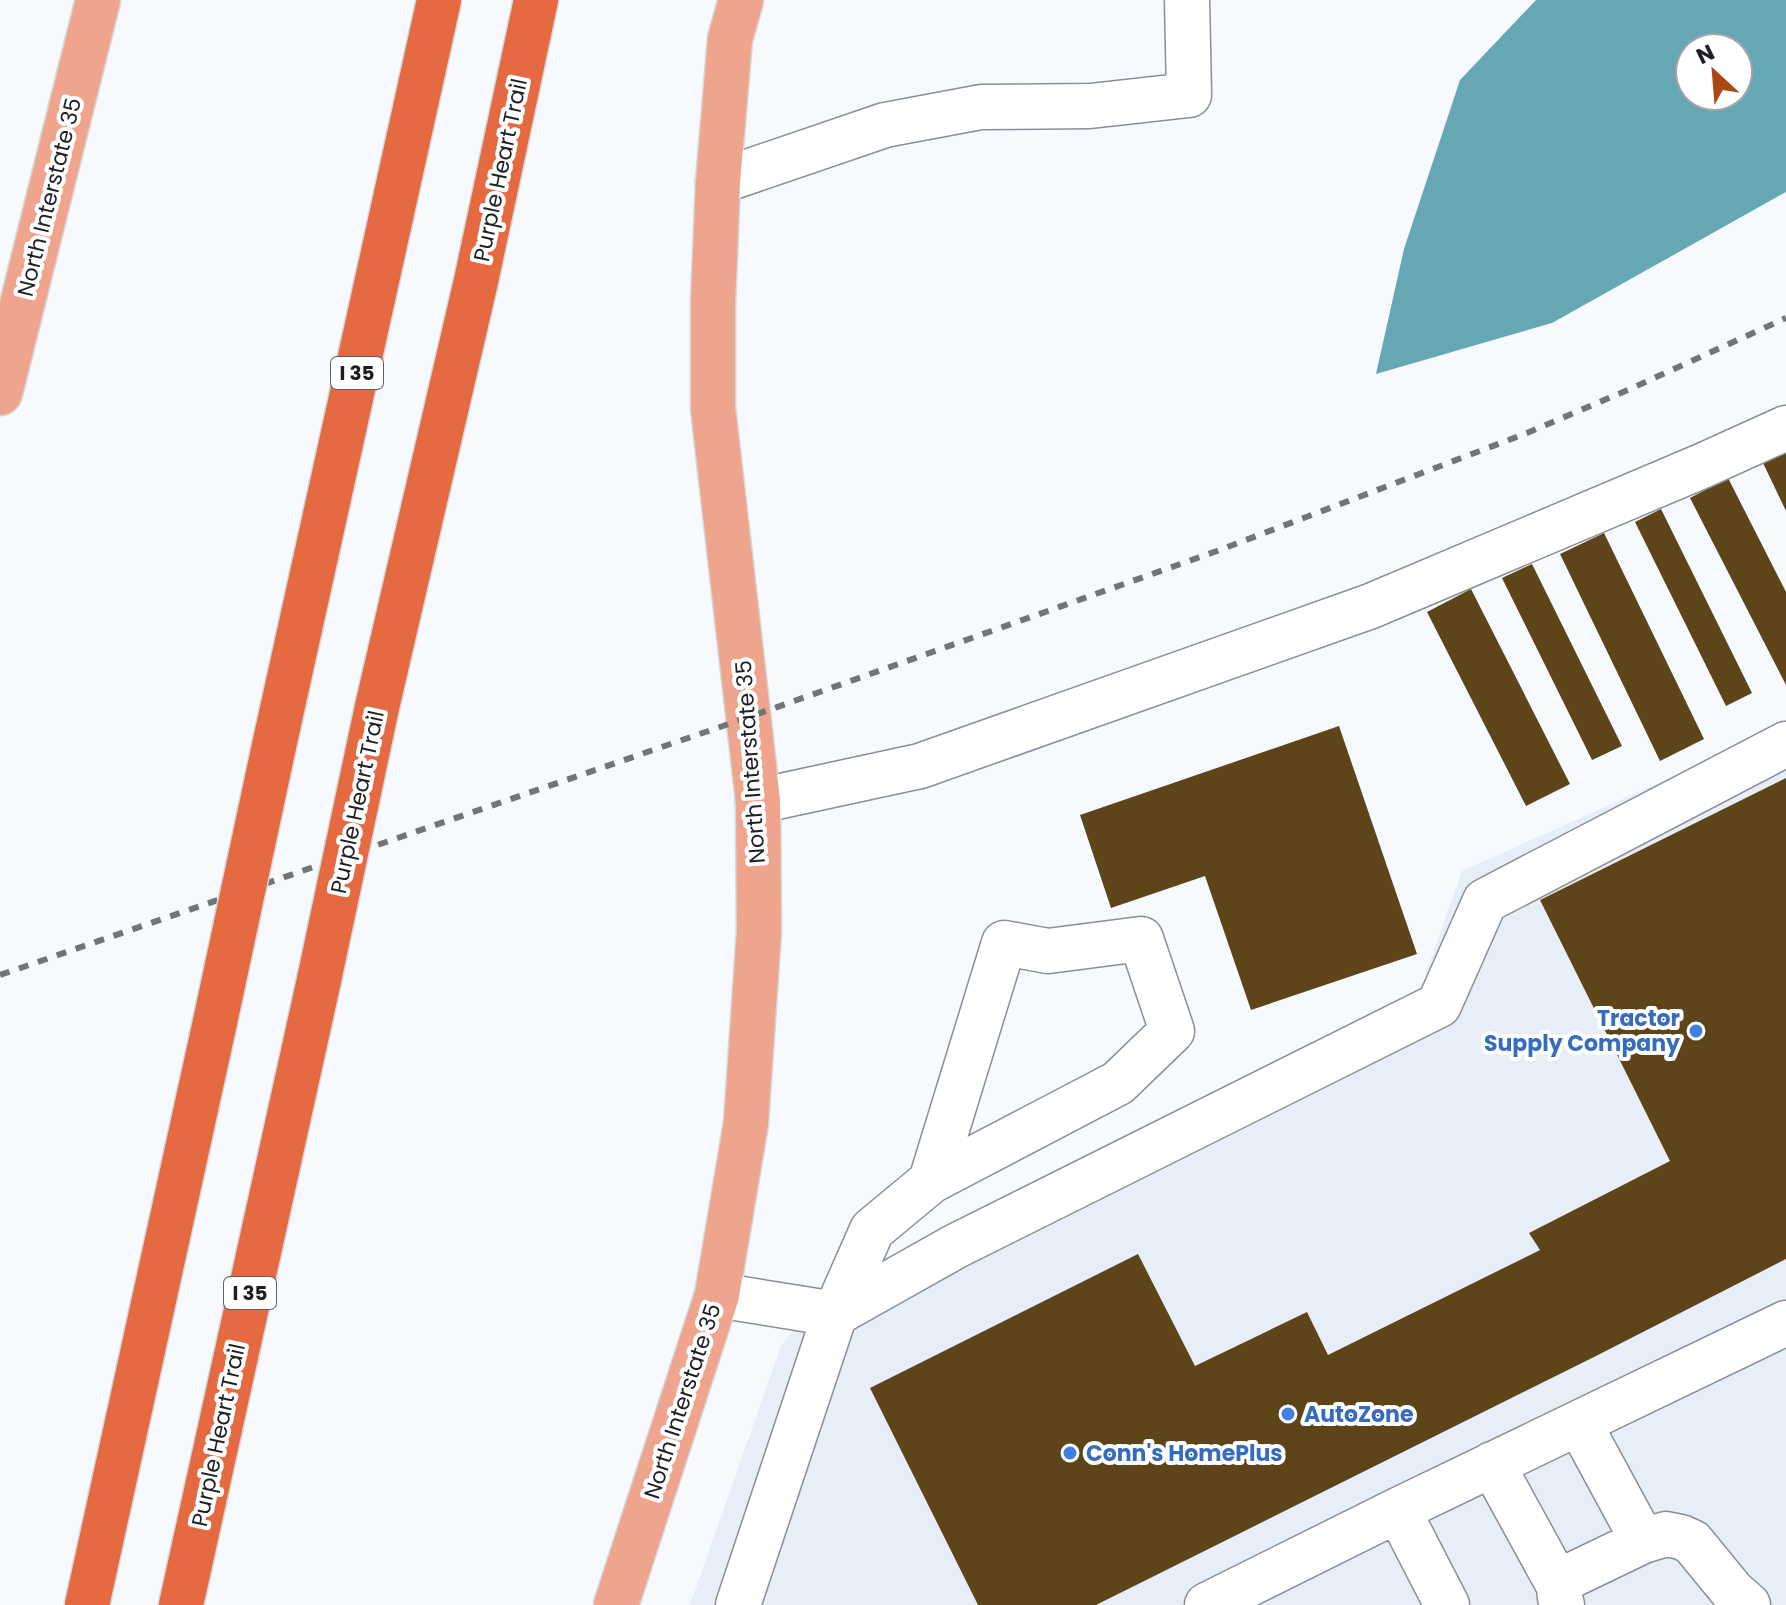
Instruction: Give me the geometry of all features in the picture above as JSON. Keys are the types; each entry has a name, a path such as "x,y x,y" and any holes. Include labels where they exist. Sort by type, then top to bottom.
{"highway":[{"path":"415,110 429,0"},
{"name":"I 35","path":"87,1605 439,0"},
{"name":"Purple Heart Trail","path":"181,1605 377,707 476,281 536,0"}],"main road":[{"name":"North Interstate 35","path":"0,393 11,303 98,0"},
{"name":"North Interstate 35","path":"616,1605 717,1295 746,1123 759,931 758,801 713,408 718,182 730,39 741,0"}],"lane":[{"path":"718,182 885,125 981,107 1090,106 1189,95 1187,0"},
{"path":"758,801 920,766 1371,606 1786,428"},
{"path":"717,1295 835,1314 956,1246 1439,1005 1485,901 1786,744"},
{"path":"738,1605 835,1314 872,1230 931,1181 1118,1083 1172,1031 1141,939 1048,951 1004,943 931,1181"},
{"path":"1207,1605 1786,1323"},
{"path":"1579,1423 1643,1541"},
{"path":"1492,1464 1561,1596"},
{"path":"1398,1510 1447,1605"},
{"path":"1561,1596 1566,1578 1643,1541 1666,1534 1692,1542 1727,1586 1748,1605"}],"shaded area":[{"path":"1786,726 1786,1605 690,1605 781,1346 824,1290 1419,993 1462,871"}],"water":[{"path":"1536,0 1786,0 1786,192 1552,323 1376,374 1404,249 1460,80"}],"building":[{"path":"1786,452 1786,511 1763,463"},
{"path":"1728,478 1786,592 1786,685 1690,498"},
{"path":"1661,509 1752,693 1726,706 1635,522"},
{"path":"1604,533 1704,739 1660,761 1560,554"},
{"path":"1532,564 1622,746 1592,760 1502,578"},
{"path":"1471,589 1570,784 1526,806 1427,612"},
{"path":"1339,726 1417,954 1251,1010 1205,876 1111,908 1080,815"},
{"path":"1786,778 1786,1259 1096,1605 978,1605 870,1388 1138,1254 1195,1366 1307,1312 1328,1355 1540,1250 1529,1233 1670,1161 1540,900"}],"railway":[{"path":"0,975 749,717 1217,551 1527,433 1786,318"}],"place":[{"name":"Tractor Supply Company","path":"1696,1031"},
{"name":"AutoZone","path":"1288,1414"},
{"name":"Conn's HomePlus","path":"1070,1453"}]}
